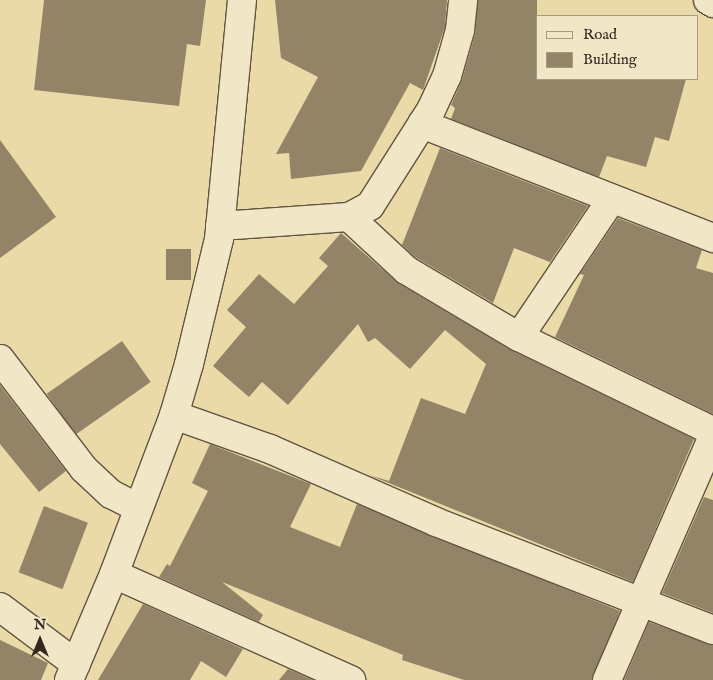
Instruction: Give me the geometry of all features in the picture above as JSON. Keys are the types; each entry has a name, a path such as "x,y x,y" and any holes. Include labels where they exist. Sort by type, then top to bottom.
{"street":[{"path":"0,607 72,672 114,574 174,415 189,364 220,226 242,0"},
{"path":"220,226 349,217 370,206 422,124 446,76 460,30 463,0"},
{"path":"708,0 713,3"},
{"path":"422,124 611,200 713,238"},
{"path":"519,337 611,200"},
{"path":"349,217 406,270 519,337 713,431"},
{"path":"0,359 84,469 112,494 138,508"},
{"path":"174,415 270,449 436,522 713,630"},
{"path":"607,680 640,600 713,436"},
{"path":"114,574 341,678"}],"building":[{"path":"44,0 206,0 200,46 187,44 179,106 34,90"},
{"path":"275,0 447,0 445,27 423,90 410,83 361,171 291,179 289,153 276,154 318,77 281,58"},
{"path":"478,0 537,0 536,80 686,80 669,141 655,137 646,167 607,156 599,177 451,119 455,108 451,105 462,80 475,34"},
{"path":"0,140 56,217 0,258"},
{"path":"440,148 588,206 550,262 514,248 493,303 415,257 402,245"},
{"path":"618,218 702,250 696,268 713,273 713,414 555,337 584,275 580,274"},
{"path":"341,233 398,283 511,350 694,439 633,582 369,475 389,481 421,398 465,414 486,364 445,330 410,369 375,338 368,342 358,324 288,405 262,382 249,397 213,366 246,327 227,310 259,274 294,304 328,266 319,258"},
{"path":"166,249 191,249 191,280 166,280"},
{"path":"122,341 151,382 75,435 47,394"},
{"path":"0,385 66,471 39,492 0,444"},
{"path":"210,444 311,484 290,527 340,547 357,504 620,611 592,680 464,680 402,660 403,655 222,582 263,615 259,622 159,577 167,564 170,566 208,491 192,483"},
{"path":"704,497 713,500 713,613 662,593"},
{"path":"44,506 88,523 62,589 19,572"},
{"path":"143,604 243,649 226,677 201,661 190,680 98,680"},
{"path":"649,622 713,645 713,680 624,680"},
{"path":"0,640 48,663 41,680 0,680"},
{"path":"288,669 313,680 279,680"}]}
